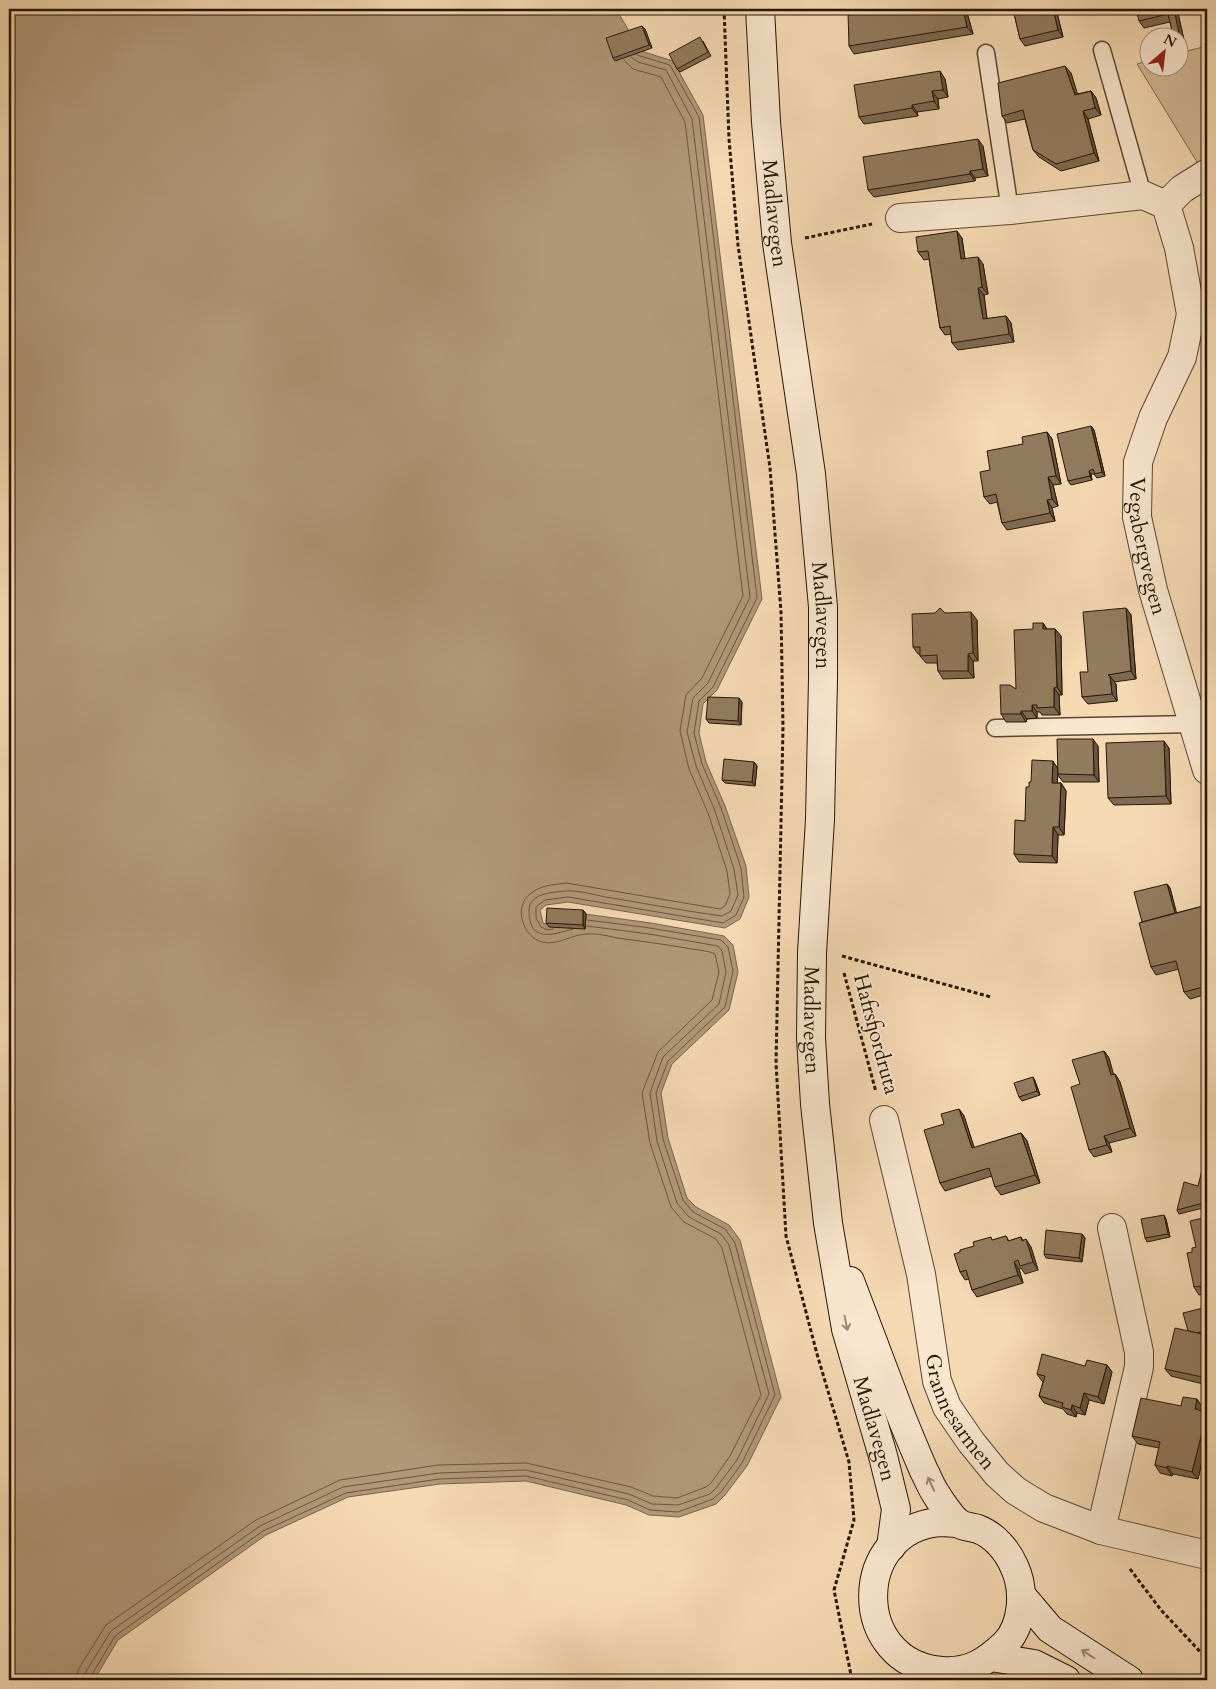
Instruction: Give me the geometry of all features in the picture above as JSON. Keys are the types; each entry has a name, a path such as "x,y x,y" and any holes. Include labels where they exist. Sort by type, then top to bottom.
{"main road":[{"name":"Madlavegen","path":"760,9 766,122 777,243 811,474 822,607 823,679 820,819 812,953 811,1038 817,1132 828,1223 846,1329 883,1456 896,1509 891,1547"},
{"path":"900,218 1155,200 1182,189 1206,174"},
{"name":"Vegabergvegen","path":"1155,200 1179,248 1191,314 1182,357 1153,418 1138,462 1137,517 1153,590 1207,770"},
{"name":"Grannesarmen","path":"884,1120 921,1274 937,1381 947,1407 971,1442 997,1474 1016,1491 1044,1508 1101,1530 1207,1555"},
{"name":"Madlavegen","path":"828,1223 910,1441 935,1494 959,1523"},
{"path":"1101,1530 1140,1367 1139,1352 1112,1228"},
{"name":"Madlavegen","path":"976,1668 1008,1640 1018,1620 1022,1596 1019,1576 1010,1557 996,1541 979,1529 959,1523 940,1522 922,1526 905,1534 891,1547 879,1565 873,1586 873,1608 879,1630 908,1671 952,1672 976,1668 1034,1664 1066,1680"},
{"name":"Madlavegen","path":"1022,1596 1050,1630 1129,1680"}],"lane":[{"path":"1102,50 1155,200"},
{"path":"986,53 1010,210"},
{"path":"995,728 1194,724"}],"path":[{"path":"659,13 694,9"},
{"path":"724,9 729,139 738,245 770,468 781,612 783,728 776,1063 786,1236 817,1354 849,1462 854,1520 834,1590 852,1680"},
{"path":"777,243 900,218"},
{"name":"Hafrsfjordruta","path":"884,1120 839,955 991,997"},
{"path":"1101,1530 1160,1610 1207,1659"}],"shaded area":[{"path":"1207,46 1207,202 1197,162 1146,78 1188,78 1188,51"}],"water":[{"path":"9,9 616,9 641,51 673,61 703,115 762,599 717,690 703,704 699,733 706,762 725,806 746,866 749,897 740,919 725,928 568,902 546,905 540,910 543,923 549,925 585,914 724,936 733,945 738,972 729,1010 672,1064 661,1093 668,1138 687,1198 696,1207 729,1225 740,1240 781,1397 747,1466 716,1504 679,1517 649,1515 626,1505 526,1481 440,1484 348,1497 266,1535 118,1640 94,1680 9,1680"}],"building":[{"path":"862,9 963,9 967,27 849,46 848,12"},
{"path":"1013,9 1053,9 1058,30 1020,39"},
{"path":"1136,9 1174,9 1178,28 1172,28 1168,14 1139,21"},
{"path":"642,26 649,45 613,58 606,38"},
{"path":"700,37 708,52 677,69 669,54"},
{"path":"1065,66 1075,95 1091,91 1095,108 1083,111 1094,153 1056,164 1033,150 1023,110 1002,116 998,83"},
{"path":"940,71 943,90 932,91 934,101 912,105 912,108 859,117 854,85"},
{"path":"978,139 983,169 970,171 970,174 868,190 863,157"},
{"path":"957,231 961,259 978,257 982,287 978,288 983,319 1006,316 1009,334 952,343 950,326 940,328 928,251 918,252 916,237"},
{"path":"1091,426 1102,472 1095,474 1093,469 1089,471 1090,476 1068,481 1057,434"},
{"path":"1047,432 1056,476 1048,477 1052,499 1047,500 1050,513 1002,523 996,494 984,497 980,472 990,470 987,451 1023,444 1022,437"},
{"path":"940,608 945,613 971,612 973,653 968,654 968,671 938,671 937,655 920,656 920,647 913,647 912,614 935,613"},
{"path":"1126,608 1131,671 1108,675 1110,676 1112,694 1082,697 1080,672 1088,672 1083,612"},
{"path":"1033,623 1043,623 1043,629 1055,629 1057,687 1054,688 1054,707 1037,708 1037,705 1032,705 1032,711 1021,711 1021,714 1001,714 1000,685 1010,685 1016,689 1014,630 1033,629"},
{"path":"708,697 739,698 738,721 706,719"},
{"path":"1057,739 1093,739 1094,775 1058,774"},
{"path":"1164,741 1166,796 1108,798 1106,743"},
{"path":"724,759 754,762 752,782 722,780"},
{"path":"1032,760 1053,761 1052,783 1061,783 1059,827 1053,827 1052,856 1014,854 1015,820 1025,821 1026,787 1029,787 1029,782 1031,782"},
{"path":"1167,884 1175,913 1142,922 1134,892"},
{"path":"1207,905 1207,986 1184,992 1176,961 1151,967 1139,923"},
{"path":"547,908 583,910 583,925 546,923"},
{"path":"1104,1051 1111,1075 1115,1074 1130,1128 1104,1136 1107,1145 1089,1150 1071,1087 1080,1084 1072,1060"},
{"path":"1033,1077 1037,1091 1019,1097 1014,1083"},
{"path":"959,1109 972,1148 1021,1133 1035,1175 995,1187 989,1168 940,1183 924,1130 944,1124 941,1114"},
{"path":"1205,1153 1207,1153 1207,1160 1203,1159"},
{"path":"1204,1162 1207,1163 1207,1202 1177,1210 1184,1182 1198,1186"},
{"path":"1164,1215 1168,1234 1145,1238 1141,1219"},
{"path":"1207,1217 1207,1286 1200,1288 1200,1286 1194,1287 1187,1253 1192,1252 1192,1248 1196,1247 1190,1221"},
{"path":"1046,1230 1082,1234 1079,1258 1044,1254"},
{"path":"1006,1236 1008,1241 1021,1237 1022,1241 1026,1239 1033,1262 1020,1266 1018,1260 1014,1262 1018,1275 972,1290 966,1270 960,1272 954,1254 974,1246 973,1242 991,1237 992,1240"},
{"path":"1207,1307 1207,1331 1197,1333 1188,1331 1183,1313"},
{"path":"1175,1328 1207,1335 1207,1378 1165,1369"},
{"path":"1042,1354 1085,1366 1087,1360 1107,1365 1098,1397 1084,1393 1080,1408 1072,1405 1071,1410 1062,1407 1063,1403 1039,1396 1045,1376 1037,1374"},
{"path":"1206,1389 1207,1422 1205,1421 1192,1472 1155,1465 1160,1442 1132,1436 1141,1398 1181,1406 1183,1397 1197,1399 1195,1409 1202,1411"}]}
